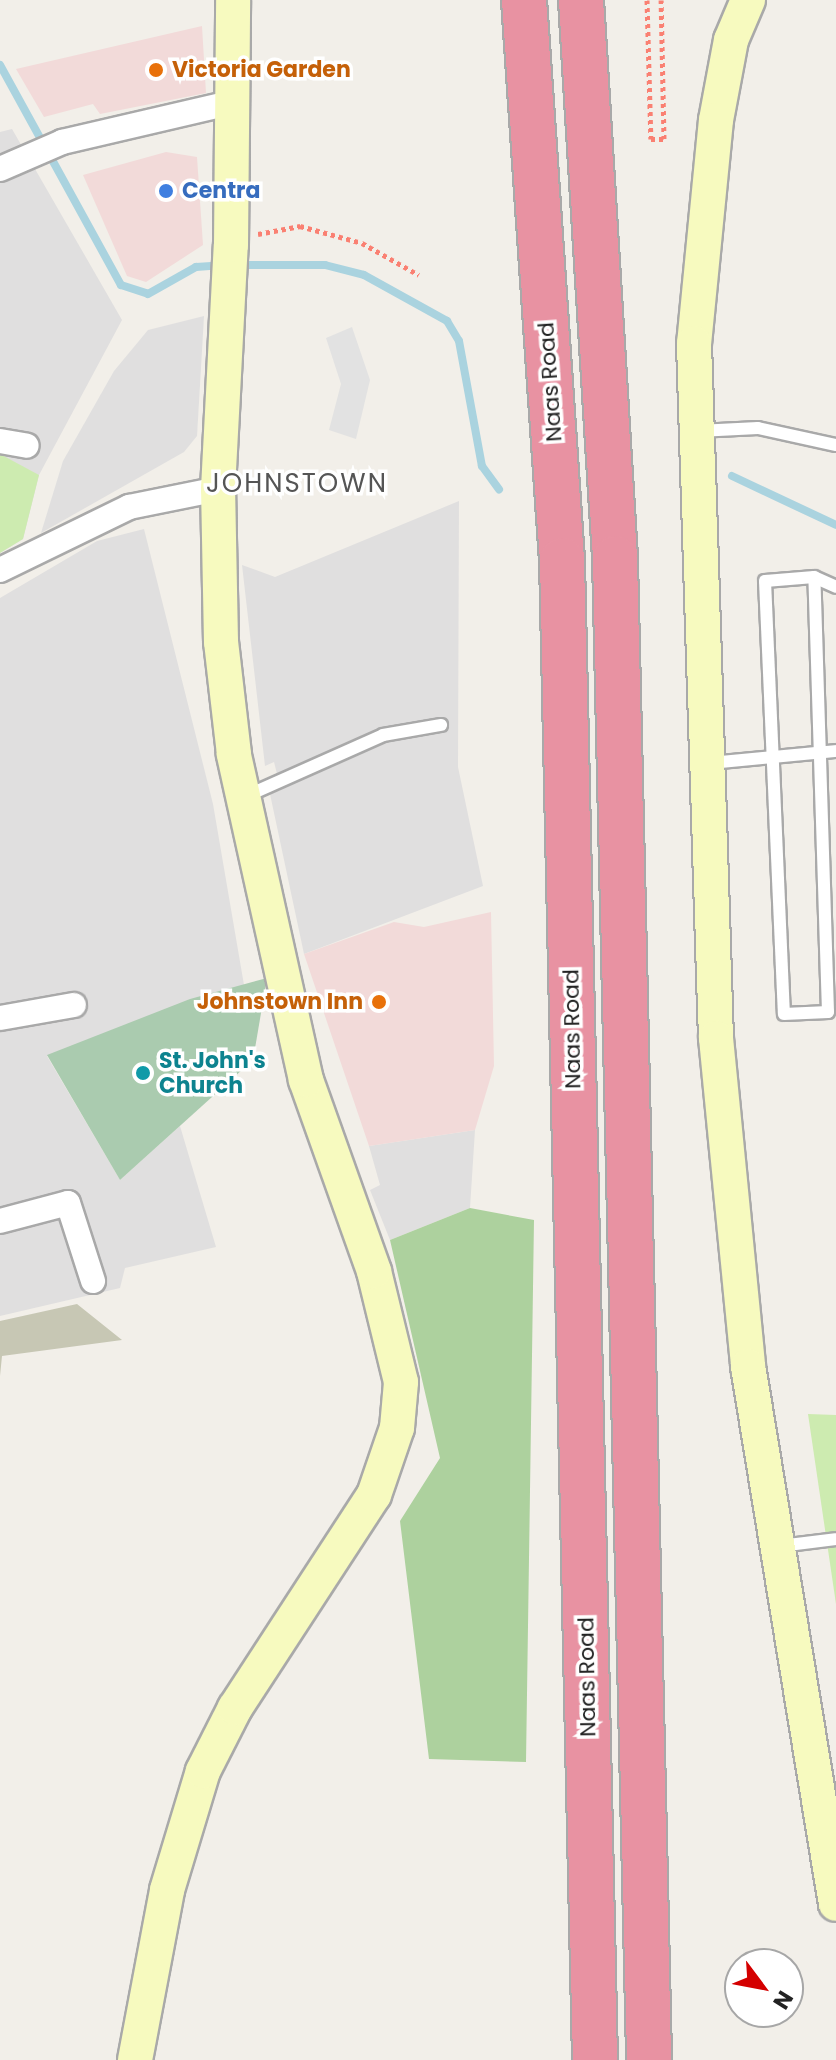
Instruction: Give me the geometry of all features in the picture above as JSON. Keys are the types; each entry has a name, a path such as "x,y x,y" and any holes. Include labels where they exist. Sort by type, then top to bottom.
{"highway":[{"name":"Naas Road","path":"524,0 562,560 595,2060"},
{"path":"581,0 615,558 649,2060"},
{"path":"644,1856 655,2060"},
{"path":"576,2060 591,1862"}],"street":[{"path":"135,2060 167,1890 203,1771 235,1708 374,1495 397,1428 394,1341 306,1080 241,798 221,642 218,489 234,102 233,0"},
{"path":"728,0 731,40 702,228 695,430 704,764 716,1038 748,1366 836,1904"},
{"path":"731,40 748,0"},
{"path":"0,169 62,142 234,102"},
{"path":"0,441 27,446"},
{"path":"0,570 129,507 218,489"},
{"path":"0,1018 74,1005"},
{"path":"0,1221 68,1203 93,1281"}],"lane":[{"path":"695,430 758,428 836,445"},
{"path":"814,577 832,1012 784,1014 765,581 814,577 836,587"},
{"path":"241,798 383,735 441,725"},
{"path":"704,764 836,751"},
{"path":"776,1546 836,1539"}],"path":[{"path":"647,0 651,139 664,139 661,0"},
{"path":"249,225 249,238 300,226 362,243 419,275"}],"shaded area":[{"path":"202,26 206,93 100,114 93,104 44,117 16,69"},
{"path":"12,129 122,320 39,475 23,539 0,553 0,132"},
{"path":"166,152 197,157 203,245 146,282 127,276 83,175"},
{"path":"204,316 197,436 184,452 41,533 63,461 114,371 148,330"},
{"path":"352,327 370,380 356,439 329,430 341,384 326,338"},
{"path":"459,501 458,767 483,886 304,954 270,794 281,790 274,762 265,766 242,565 275,577"},
{"path":"144,529 213,804 244,985 47,1056 120,1180 180,1126 216,1247 125,1268 120,1288 0,1316 0,598 97,541"},
{"path":"491,912 494,1066 475,1130 369,1146 304,954 394,922 424,927"},
{"path":"475,1130 470,1208 390,1240 370,1190 380,1185 369,1146"},
{"path":"77,1304 122,1340 2,1356 0,1376 0,1321"}],"green space":[{"path":"0,454 39,475 23,539 0,553"},
{"path":"267,978 253,1060 120,1180 47,1055 190,999"},
{"path":"470,1208 534,1220 526,1762 429,1759 400,1521 440,1458 390,1240"},
{"path":"808,1414 836,1415 836,1604"}],"waterway":[{"path":"0,65 121,285 148,294 196,267 223,265"},
{"path":"237,265 325,265 364,275 447,321 459,341 482,466 499,489"},
{"path":"732,476 836,525"}],"place":[{"name":"Victoria Garden","path":"156,70"},
{"name":"Centra","path":"166,191"},
{"name":"Johnstown Inn","path":"379,1002"},
{"name":"St. John's Church","path":"143,1073"}],"district":[{"name":"JOHNSTOWN","path":"297,484"}]}
